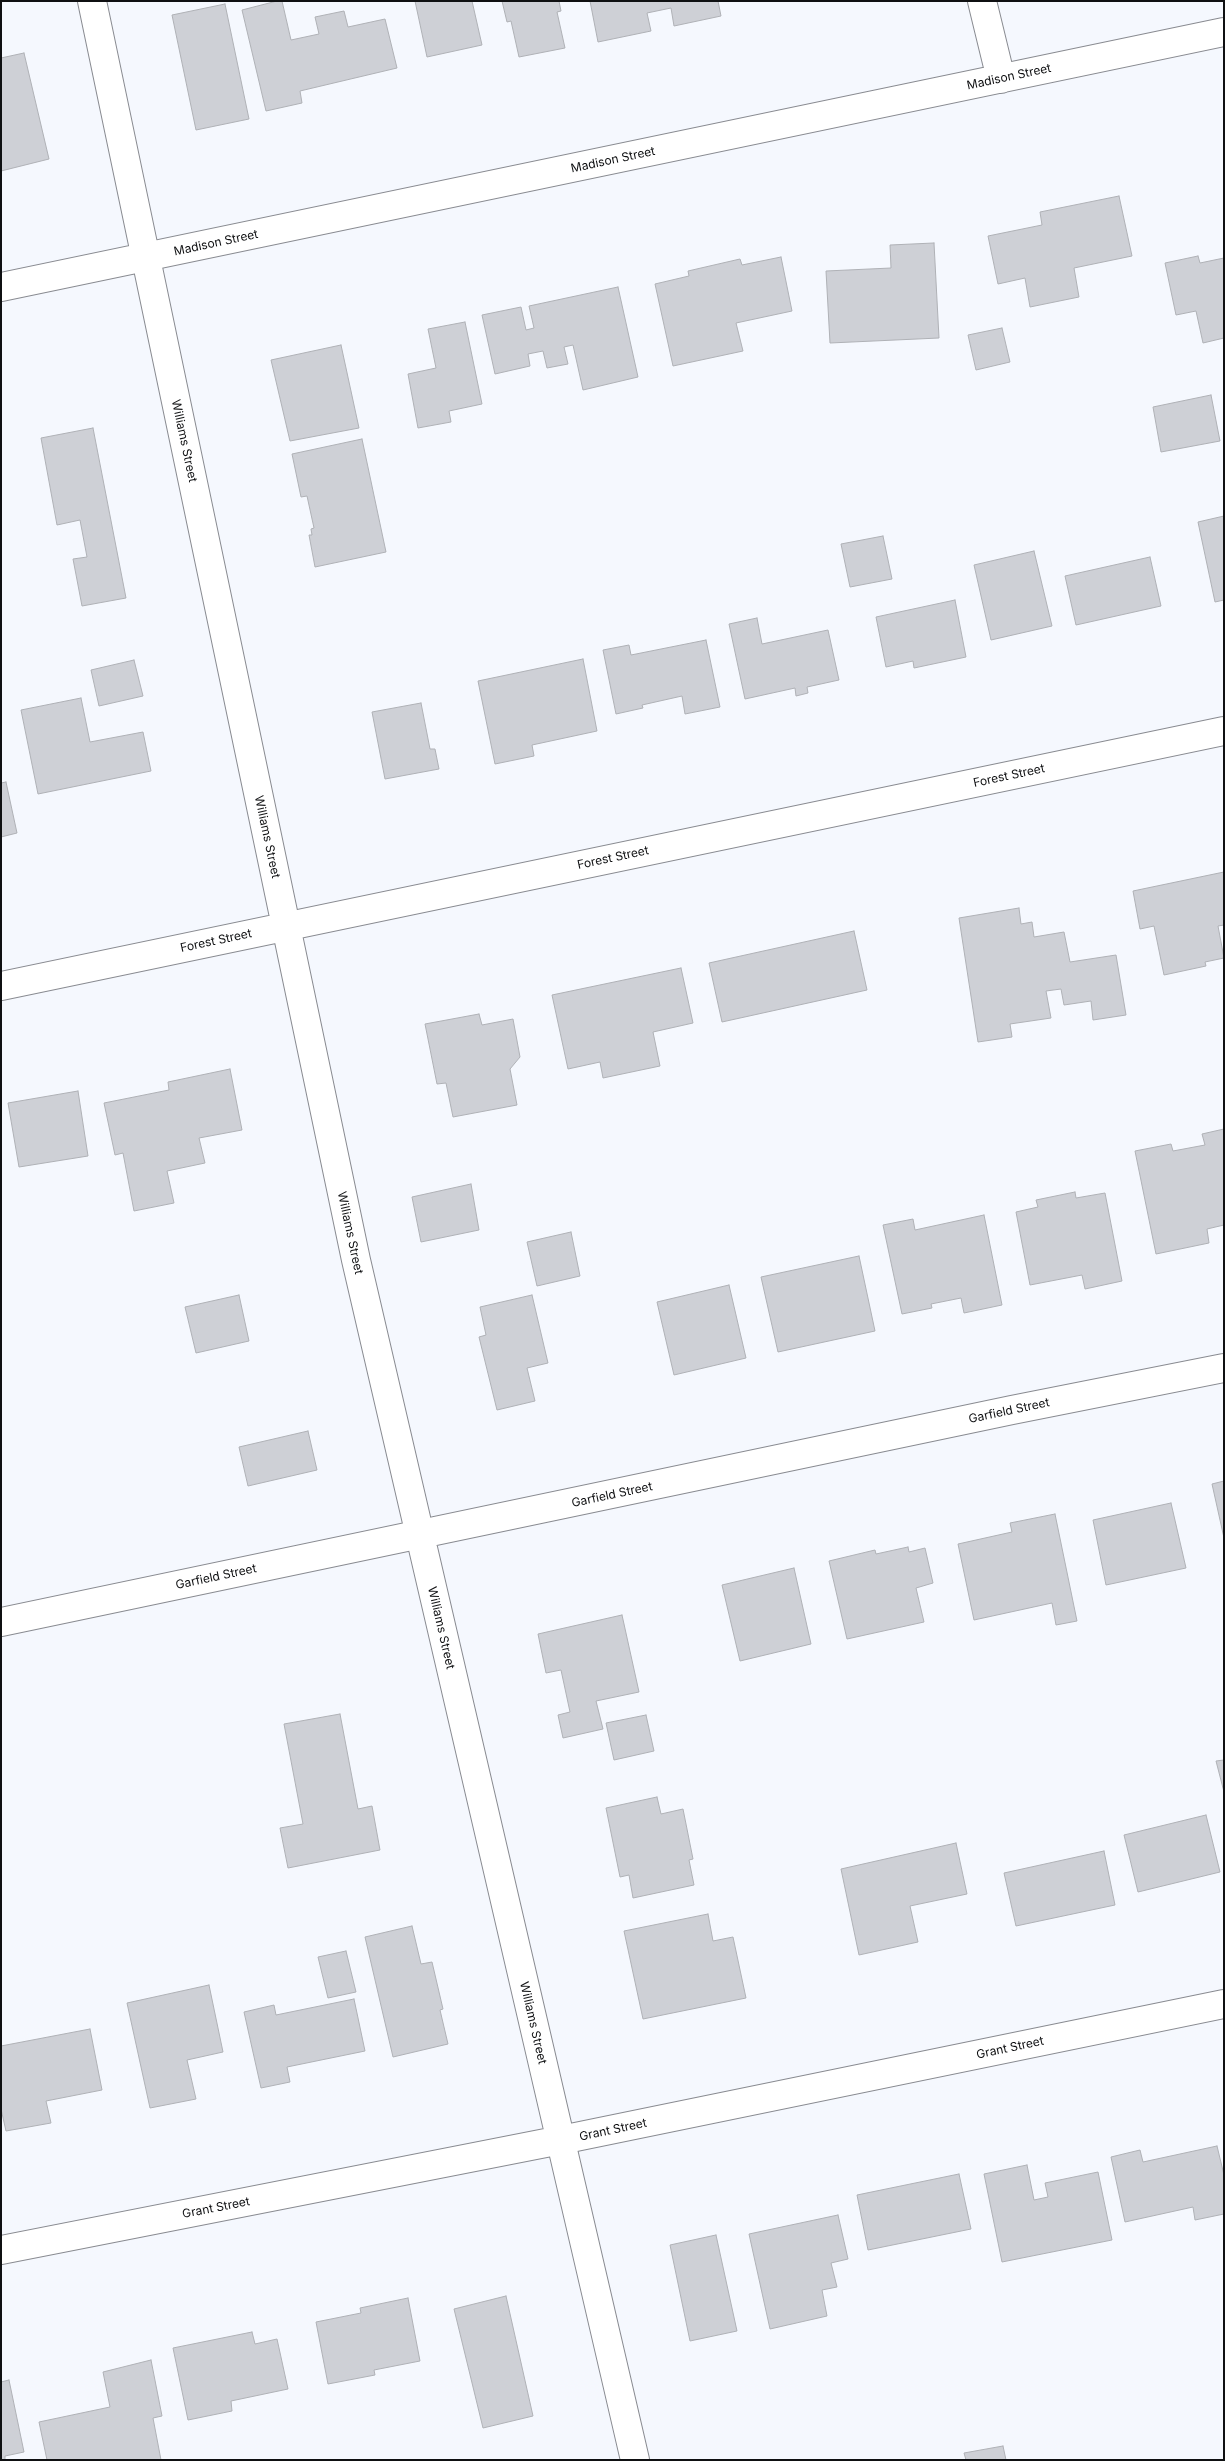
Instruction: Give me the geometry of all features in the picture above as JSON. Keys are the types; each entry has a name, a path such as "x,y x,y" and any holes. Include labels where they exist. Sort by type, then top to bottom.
{"street":[{"name":"Williams Street","path":"92,1 356,1260 635,2460"},
{"path":"982,1 1001,79"},
{"name":"Madison Street","path":"1,287 1224,32"},
{"name":"Forest Street","path":"1,986 1224,731"},
{"name":"Garfield Street","path":"1,1622 1021,1408 1224,1368"},
{"name":"Grant Street","path":"1,2250 561,2140 1224,2004"}],"building":[{"path":"282,1 291,40 319,34 315,17 344,11 348,27 385,19 397,68 300,91 302,103 266,111 242,10"},
{"path":"415,1 472,1 482,45 427,57"},
{"path":"502,1 559,1 561,11 557,12 565,48 519,57 511,21 507,22"},
{"path":"590,1 718,1 721,16 674,26 671,8 647,13 651,31 598,42"},
{"path":"225,4 249,119 196,130 172,15"},
{"path":"24,53 49,159 1,171 1,58"},
{"path":"1119,196 1132,256 1074,268 1079,297 1030,307 1025,278 998,284 988,236 1042,225 1040,212"},
{"path":"934,243 939,338 830,343 826,271 891,268 890,245"},
{"path":"1198,256 1200,263 1224,258 1224,338 1203,343 1196,311 1176,315 1165,263"},
{"path":"781,257 792,311 736,323 743,351 673,366 655,284 689,276 688,271 740,259 742,265"},
{"path":"618,287 638,377 583,390 573,345 564,347 568,364 547,368 543,351 528,354 530,366 495,374 482,315 521,307 526,330 534,328 529,306"},
{"path":"465,322 482,404 449,411 451,422 418,428 408,374 436,368 428,329"},
{"path":"1002,328 1010,362 976,370 968,335"},
{"path":"341,345 359,428 290,441 271,360"},
{"path":"1211,395 1220,441 1161,452 1153,407"},
{"path":"93,428 126,598 82,606 73,559 87,557 80,520 57,525 41,438"},
{"path":"362,439 386,552 315,567 309,535 312,535 311,529 314,528 307,496 301,497 292,454"},
{"path":"1224,516 1224,600 1215,602 1198,522"},
{"path":"883,536 892,579 850,587 841,544"},
{"path":"1034,551 1052,626 991,640 974,565"},
{"path":"1150,557 1161,606 1076,625 1065,576"},
{"path":"955,600 966,657 914,668 913,661 886,667 876,617"},
{"path":"757,618 762,644 828,630 839,680 807,687 808,693 796,696 795,688 745,699 729,624"},
{"path":"706,640 720,707 685,714 682,696 642,705 643,708 616,714 603,650 629,645 631,655"},
{"path":"583,659 597,731 532,745 534,756 495,764 478,681"},
{"path":"134,660 143,696 99,706 91,670"},
{"path":"81,698 90,742 143,732 151,771 38,794 21,710"},
{"path":"421,703 430,749 435,749 439,769 385,779 372,712"},
{"path":"6,782 17,833 1,837 1,783"},
{"path":"1224,872 1224,925 1218,926 1224,958 1205,962 1206,966 1164,975 1154,926 1140,929 1133,891"},
{"path":"1019,908 1021,924 1032,922 1034,937 1064,932 1070,962 1116,955 1126,1015 1093,1020 1091,1001 1064,1005 1061,989 1046,991 1051,1018 1010,1024 1012,1037 978,1042 959,918"},
{"path":"854,931 867,990 722,1022 709,963"},
{"path":"681,968 693,1023 653,1032 660,1066 603,1078 600,1062 568,1069 552,995"},
{"path":"479,1014 482,1025 513,1019 520,1057 510,1069 517,1105 453,1117 446,1083 437,1084 425,1024"},
{"path":"230,1069 242,1130 199,1138 205,1163 167,1171 174,1203 134,1211 123,1153 115,1155 104,1103 169,1090 168,1082"},
{"path":"78,1091 88,1156 19,1167 8,1103"},
{"path":"1224,1129 1224,1225 1207,1229 1209,1243 1156,1254 1135,1151 1171,1144 1173,1151 1205,1145 1202,1134"},
{"path":"471,1184 479,1230 421,1242 412,1197"},
{"path":"1075,1192 1076,1198 1105,1193 1122,1281 1085,1289 1082,1275 1030,1285 1016,1212 1038,1207 1036,1200"},
{"path":"984,1215 1002,1305 964,1313 961,1298 931,1304 932,1308 902,1314 883,1225 913,1219 915,1230"},
{"path":"571,1232 580,1276 537,1286 527,1242"},
{"path":"859,1256 875,1331 778,1352 761,1277"},
{"path":"729,1285 746,1358 674,1375 657,1302"},
{"path":"239,1295 249,1341 196,1353 185,1307"},
{"path":"532,1295 548,1363 527,1368 535,1401 497,1410 479,1337 486,1335 480,1307"},
{"path":"308,1431 317,1470 248,1486 239,1447"},
{"path":"1224,1481 1224,1538 1212,1484"},
{"path":"1171,1503 1186,1568 1106,1585 1093,1520"},
{"path":"1055,1514 1077,1621 1056,1625 1052,1603 974,1620 958,1544 1012,1532 1010,1523"},
{"path":"908,1547 909,1552 925,1548 933,1583 916,1588 924,1622 847,1639 829,1561 875,1550 876,1554"},
{"path":"794,1568 811,1644 740,1661 722,1585"},
{"path":"622,1615 639,1692 596,1701 603,1729 563,1738 558,1715 570,1712 561,1670 546,1673 538,1634"},
{"path":"340,1714 358,1809 372,1806 380,1850 288,1868 280,1828 303,1824 284,1724"},
{"path":"646,1715 654,1751 614,1760 606,1723"},
{"path":"1224,1760 1224,1792 1216,1761"},
{"path":"657,1797 661,1814 683,1809 693,1859 689,1860 694,1885 633,1898 629,1875 620,1877 606,1808"},
{"path":"1206,1815 1220,1872 1138,1892 1124,1835"},
{"path":"956,1843 967,1894 910,1906 918,1942 859,1955 841,1869"},
{"path":"1104,1851 1115,1905 1016,1926 1004,1873"},
{"path":"708,1914 713,1941 733,1937 746,1998 643,2019 624,1931"},
{"path":"412,1926 421,1964 432,1962 443,2009 440,2010 448,2044 393,2057 365,1937"},
{"path":"346,1951 356,1992 328,1998 318,1957"},
{"path":"209,1985 223,2052 187,2060 196,2099 150,2108 127,2003"},
{"path":"354,1999 365,2051 287,2067 290,2082 261,2088 244,2012 274,2005 276,2015"},
{"path":"90,2029 102,2090 46,2101 51,2123 6,2131 1,2109 1,2046"},
{"path":"1217,2146 1224,2175 1224,2214 1195,2220 1193,2207 1125,2222 1111,2157 1140,2150 1143,2162"},
{"path":"1027,2165 1034,2200 1048,2197 1045,2183 1098,2172 1112,2240 1002,2262 984,2174"},
{"path":"959,2174 971,2229 868,2250 857,2195"},
{"path":"838,2215 848,2259 831,2263 837,2287 822,2290 827,2316 770,2329 749,2234"},
{"path":"716,2235 737,2331 690,2341 670,2245"},
{"path":"506,2296 533,2416 483,2428 454,2309"},
{"path":"408,2298 420,2361 374,2370 375,2375 328,2384 316,2322 361,2313 360,2308"},
{"path":"252,2332 255,2344 277,2339 288,2389 231,2401 232,2411 188,2420 173,2348"},
{"path":"151,2360 162,2416 153,2418 161,2460 47,2460 39,2422 110,2407 103,2372"},
{"path":"9,2380 24,2452 5,2456 5,2460 1,2460 1,2382"},
{"path":"1003,2446 1006,2460 966,2460 964,2453"}]}
